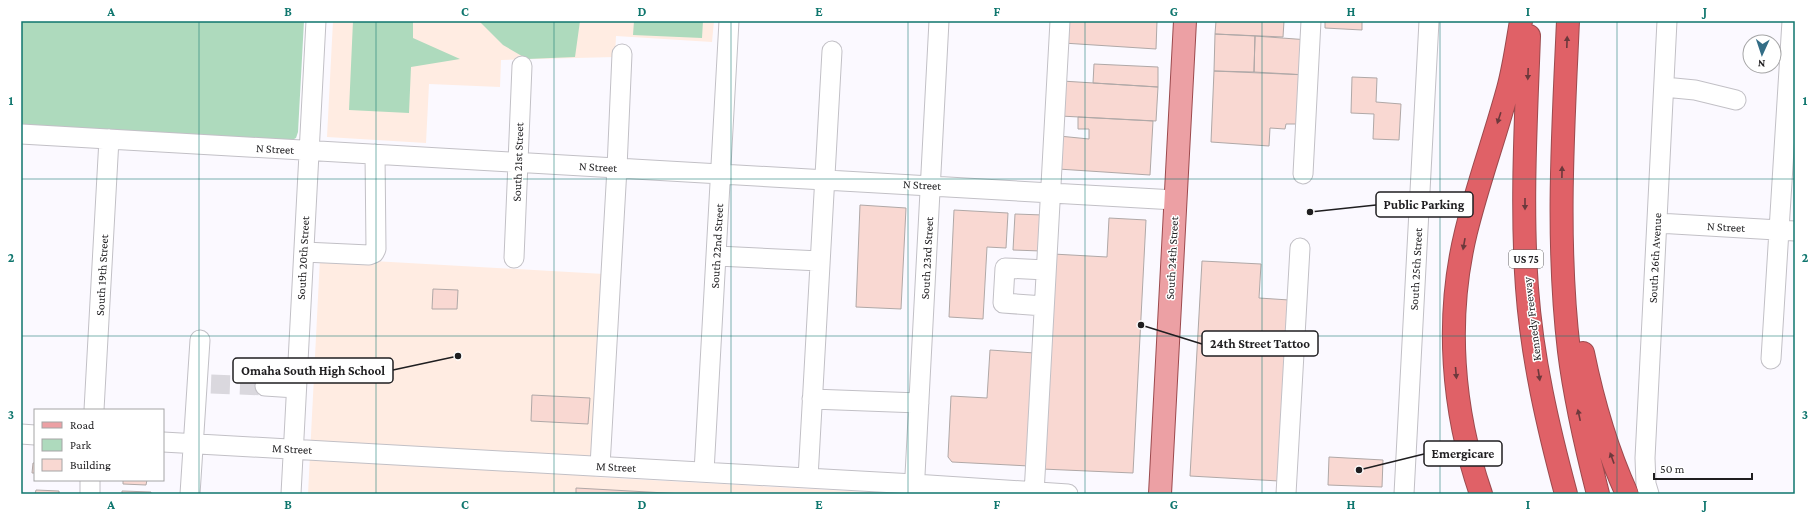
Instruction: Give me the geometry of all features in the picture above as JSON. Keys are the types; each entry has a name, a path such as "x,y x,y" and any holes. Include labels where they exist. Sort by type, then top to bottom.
{"highway":[{"path":"1481,494 1466,446 1458,403 1454,355 1454,320 1457,281 1466,233 1479,183 1508,89 1521,21"},
{"name":"Kennedy Freeway","path":"1530,21 1525,169 1527,288 1531,327 1546,413 1566,494"},
{"path":"1568,21 1562,171 1562,253 1569,350 1576,396 1598,494"},
{"path":"1562,253 1592,396 1601,429 1627,494"}],"main road":[{"name":"South 24th Street","path":"1160,494 1185,21"}],"street":[{"name":"South 20th Street","path":"291,494 316,21"},
{"name":"South 22nd Street","path":"704,472 729,21"},
{"name":"South 23rd Street","path":"914,489 939,21"},
{"path":"1034,493 1060,21"},
{"path":"1303,174 1311,21"},
{"name":"South 25th Street","path":"1404,494 1429,21"},
{"name":"South 26th Avenue","path":"1649,494 1646,484 1645,458 1667,21"},
{"path":"1771,359 1787,231 1792,21"},
{"path":"808,478 832,51"},
{"path":"600,466 622,54"},
{"name":"South 21st Street","path":"514,258 522,66"},
{"path":"1664,87 1694,90 1736,100"},
{"name":"N Street","path":"21,134 1175,200"},
{"name":"South 19th Street","path":"94,409 110,139"},
{"path":"304,252 369,255 374,253 376,249 376,232 374,154"},
{"name":"N Street","path":"1657,223 1787,231"},
{"path":"1286,494 1300,248"},
{"path":"716,256 820,261"},
{"path":"1044,306 1003,303 1005,268 1046,270"},
{"path":"190,494 193,444 204,384 200,340"},
{"path":"265,386 296,388"},
{"path":"812,399 919,403"},
{"path":"21,434 34,435"},
{"name":"M Street","path":"164,442 808,478 914,489 1068,494"},
{"path":"90,481 90,494"}],"shaded area":[{"path":"333,21 714,21 712,42 616,36 615,57 501,60 500,87 429,84 426,143 327,137"},
{"path":"320,258 604,274 595,477 902,494 308,494"}],"green space":[{"path":"21,21 304,21 298,132 296,138 290,141 21,126"},
{"path":"353,21 413,21 413,38 460,59 411,67 409,113 349,110"},
{"path":"479,21 580,21 575,57 527,59 503,45"},
{"path":"634,21 703,21 702,38 633,35"}],"building":[{"path":"1064,21 1157,21 1156,49 1063,43"},
{"path":"1216,21 1284,21 1283,37 1215,34"},
{"path":"1325,21 1362,21 1362,30 1325,28"},
{"path":"1215,34 1255,36 1254,72 1214,71"},
{"path":"1255,36 1309,40 1307,75 1254,72"},
{"path":"1094,64 1158,67 1158,87 1093,83"},
{"path":"1214,71 1307,75 1305,124 1286,124 1285,129 1270,128 1269,146 1211,142"},
{"path":"1352,77 1377,78 1376,102 1401,104 1399,140 1373,139 1374,114 1351,113"},
{"path":"1062,81 1158,87 1156,121 1060,116"},
{"path":"1078,117 1153,121 1150,175 1058,169 1059,136 1089,139 1089,129 1078,129"},
{"path":"860,205 906,208 901,309 856,307"},
{"path":"954,210 1008,213 1006,248 987,247 983,319 949,317"},
{"path":"1015,214 1043,215 1041,251 1013,250"},
{"path":"1109,218 1146,220 1133,473 1042,469 1053,254 1107,257"},
{"path":"1202,261 1261,264 1259,298 1289,300 1279,481 1190,476"},
{"path":"433,289 458,290 457,309 432,309"},
{"path":"990,350 1035,353 1029,466 952,462 948,457 951,396 987,398"},
{"path":"532,395 590,398 588,424 531,421"},
{"path":"1329,457 1383,460 1382,487 1328,485"},
{"path":"33,463 34,463 34,473 32,473"},
{"path":"123,481 147,481 146,485 123,484"},
{"path":"576,488 684,494 576,494"},
{"path":"36,490 59,491 59,494 35,494"},
{"path":"122,491 151,492 151,494 122,494"}],"tunnel":[{"path":"211,384 265,386"}],"place":[{"name":"Public Parking","path":"1310,212"},
{"name":"24th Street Tattoo","path":"1141,325"},
{"name":"Omaha South High School","path":"458,356"},
{"name":"Emergicare","path":"1359,470"}]}
